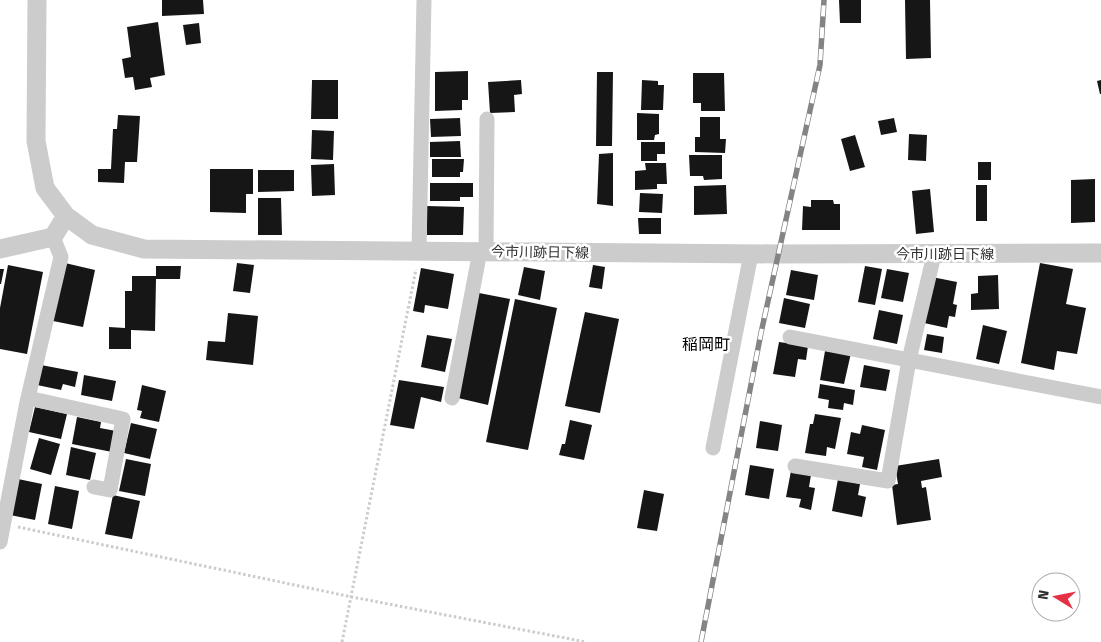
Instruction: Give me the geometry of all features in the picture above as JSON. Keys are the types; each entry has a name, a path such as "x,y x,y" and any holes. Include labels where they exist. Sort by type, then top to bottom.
{"street":[{"name":"今市川跡日下線","path":"37,0 36,141 45,188 66,216 92,235 144,248 934,255 1101,253"},
{"path":"419,251 424,0"},
{"path":"452,398 483,252 487,119"},
{"path":"0,249 53,237 66,216"},
{"path":"0,542 28,398 61,257 53,237"},
{"path":"713,448 751,254"},
{"path":"795,466 888,481 909,360 934,255"},
{"path":"790,337 1101,397"},
{"path":"28,398 123,419 110,490 94,487"}],"path":[{"path":"342,642 419,251"},
{"path":"4,524 352,597 586,642"}],"building":[{"path":"162,0 203,0 204,14 162,16"},
{"path":"839,0 861,0 861,23 840,23"},
{"path":"905,0 930,0 931,58 906,59"},
{"path":"158,22 165,75 150,78 152,87 135,90 133,77 125,78 122,59 131,57 127,27"},
{"path":"199,23 201,43 186,45 183,25"},
{"path":"468,71 468,100 462,100 462,110 435,111 435,72"},
{"path":"597,72 613,72 612,146 596,146"},
{"path":"693,73 724,73 725,111 701,111 701,103 693,103"},
{"path":"312,80 338,80 338,119 311,119"},
{"path":"521,80 522,94 514,95 515,112 490,113 488,82"},
{"path":"642,80 658,81 658,85 664,85 663,110 641,110"},
{"path":"1101,80 1101,94 1100,94 1097,81"},
{"path":"637,113 659,114 659,134 655,135 654,140 637,140"},
{"path":"118,115 140,116 137,162 125,162 124,183 98,182 98,169 111,169 113,129 117,129"},
{"path":"700,117 720,117 720,139 726,139 725,153 695,152 695,137 700,137"},
{"path":"460,118 461,136 431,137 430,119"},
{"path":"894,118 897,132 881,135 878,121"},
{"path":"312,130 334,131 333,160 311,159"},
{"path":"909,134 927,135 926,161 908,160"},
{"path":"855,135 865,167 850,171 841,139"},
{"path":"460,141 461,157 430,157 430,142"},
{"path":"641,142 665,142 665,154 657,154 657,161 641,161"},
{"path":"613,153 613,206 597,204 599,154"},
{"path":"689,155 722,155 722,179 704,180 703,176 690,176"},
{"path":"432,159 464,159 463,172 460,172 460,177 432,177"},
{"path":"978,162 991,162 991,180 978,180"},
{"path":"645,163 666,163 667,184 657,184 657,189 635,190 635,171 646,170"},
{"path":"334,164 335,195 312,196 311,165"},
{"path":"210,169 253,169 253,194 246,194 246,213 210,212"},
{"path":"258,170 294,170 294,191 258,192"},
{"path":"1095,179 1095,222 1071,223 1071,180"},
{"path":"430,183 473,183 473,197 460,197 460,201 430,201"},
{"path":"726,185 727,214 694,215 694,186"},
{"path":"976,185 987,185 987,221 976,221"},
{"path":"930,189 934,232 916,234 912,191"},
{"path":"640,193 663,194 662,213 639,212"},
{"path":"258,198 281,198 282,235 258,235"},
{"path":"811,200 833,200 834,204 840,204 840,230 802,230 803,206 811,207"},
{"path":"427,206 464,207 463,235 427,235"},
{"path":"638,218 661,218 661,234 639,234"},
{"path":"65,263 95,270 83,327 53,321"},
{"path":"237,263 254,265 250,293 233,291"},
{"path":"1040,263 1073,269 1066,304 1086,308 1077,354 1057,351 1054,370 1021,363"},
{"path":"8,265 43,272 27,354 0,349 0,308"},
{"path":"593,265 605,267 602,289 589,287"},
{"path":"156,266 181,266 180,279 156,279 155,331 131,330 131,349 109,349 109,327 125,328 125,291 132,291 132,276 156,276"},
{"path":"865,266 882,269 875,305 858,302"},
{"path":"524,267 545,271 540,300 518,295"},
{"path":"421,268 454,274 448,309 425,305 424,313 413,311"},
{"path":"0,269 4,269 1,284 0,284"},
{"path":"887,269 909,273 903,302 881,298"},
{"path":"791,270 818,275 814,300 786,295"},
{"path":"998,275 999,309 971,310 971,294 978,293 978,276"},
{"path":"932,277 957,282 953,304 957,305 955,317 949,316 947,328 924,323"},
{"path":"479,293 510,299 488,405 458,398"},
{"path":"784,298 810,304 805,328 779,323"},
{"path":"515,299 557,308 528,450 486,442"},
{"path":"879,310 903,315 897,344 873,339"},
{"path":"585,312 619,319 600,413 565,406"},
{"path":"228,313 258,316 253,365 206,360 208,341 225,342"},
{"path":"983,325 1007,331 999,364 976,359"},
{"path":"927,334 944,337 942,353 924,350"},
{"path":"427,335 452,339 445,372 421,367"},
{"path":"779,342 808,346 806,360 798,359 795,377 773,374"},
{"path":"825,351 851,353 844,384 820,380"},
{"path":"41,365 78,372 75,387 63,384 61,390 37,385"},
{"path":"864,365 890,370 886,391 860,387"},
{"path":"84,375 116,381 112,401 81,395"},
{"path":"399,380 444,387 441,402 421,397 414,429 390,425"},
{"path":"820,384 855,390 853,405 844,403 843,410 828,408 829,400 818,398"},
{"path":"142,385 166,391 159,422 140,418 142,411 137,410"},
{"path":"35,407 67,414 61,439 29,432"},
{"path":"815,414 841,418 835,449 827,447 826,456 805,453 810,424 813,424"},
{"path":"77,417 101,422 100,428 116,431 112,452 72,444"},
{"path":"570,420 592,425 584,460 559,455 562,444 565,444"},
{"path":"760,421 782,425 778,451 756,448"},
{"path":"131,423 157,429 150,459 124,453"},
{"path":"862,425 885,430 877,470 862,467 864,457 847,454 851,432 860,434"},
{"path":"39,438 60,444 51,475 30,469"},
{"path":"71,447 96,453 90,480 66,475"},
{"path":"126,459 151,464 145,496 119,491"},
{"path":"939,459 942,477 921,481 922,488 926,487 931,520 897,525 892,485 898,484 895,466"},
{"path":"750,465 774,469 769,499 745,495"},
{"path":"791,471 811,475 809,487 815,488 811,510 799,507 801,499 786,497"},
{"path":"18,479 42,484 35,520 10,515"},
{"path":"838,479 860,484 858,495 866,497 862,517 832,511"},
{"path":"55,486 79,491 72,529 48,524"},
{"path":"644,490 664,494 657,531 637,528"},
{"path":"113,495 140,501 132,539 105,534"}],"railway":[{"path":"701,642 761,333 820,65 824,0"}],"district":[{"name":"稲岡町","path":"706,344"}]}
